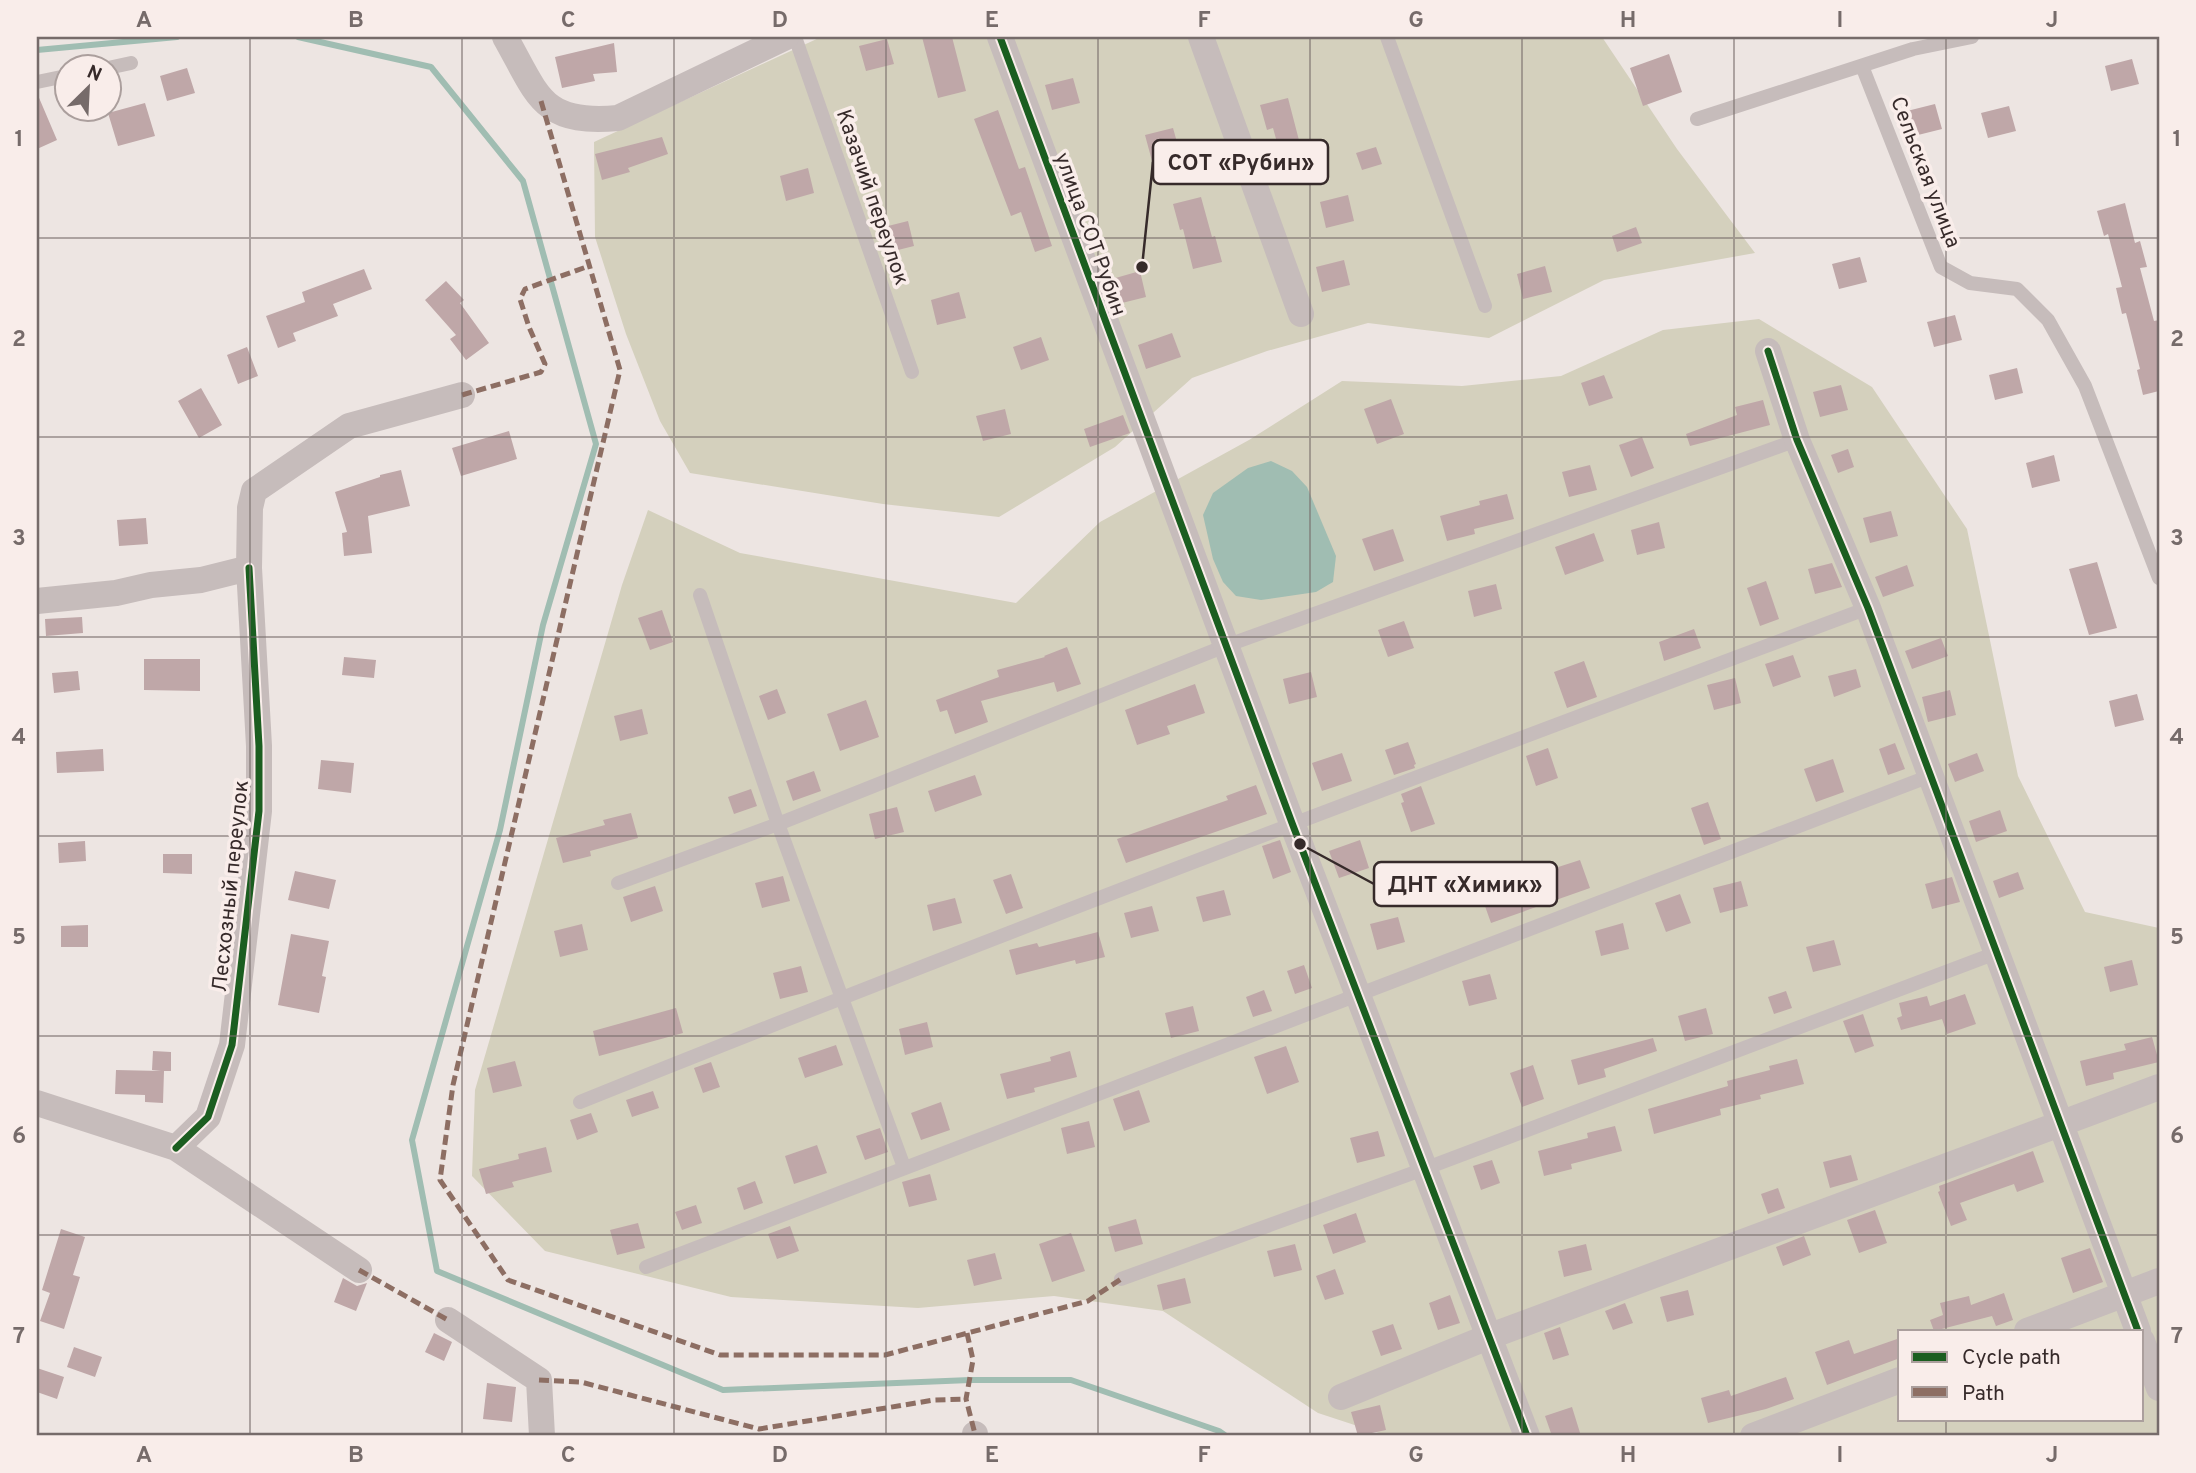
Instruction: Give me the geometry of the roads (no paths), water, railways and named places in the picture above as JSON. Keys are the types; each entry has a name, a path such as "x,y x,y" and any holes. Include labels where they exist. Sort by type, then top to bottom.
{"street":[{"path":"505,37 541,100 561,115 590,121 618,118 787,37"},
{"name":"улица СОТ Рубин","path":"1000,37 1292,822 1527,1436"},
{"path":"1201,37 1301,314"},
{"path":"1768,351 1797,440 1868,608 2138,1330"},
{"name":"Лесхозный переулок","path":"176,1148 208,1117 232,1045 259,811 259,746 249,568 250,508 254,491 349,426 462,395"},
{"path":"37,601 117,593 249,568"},
{"path":"1342,1397 1488,1337 2159,1087"},
{"path":"37,1103 176,1148 359,1270"},
{"path":"2029,1330 2159,1281"},
{"path":"448,1320 539,1380 542,1436"},
{"path":"2144,1347 2159,1388"},
{"path":"1753,1436 1898,1381"}],"lane":[{"name":"Казачий переулок","path":"787,37 912,372"},
{"path":"1387,37 1485,306"},
{"path":"1697,119 1913,49 1972,37"},
{"path":"122,65 131,63"},
{"name":"Сельская улица","path":"1862,66 1941,267 1970,284 2017,289 2048,320 2085,386 2159,578"},
{"path":"618,883 778,824 1228,645 1797,440"},
{"path":"700,595 778,824 904,1167"},
{"path":"580,1102 841,997 1292,822 1868,608"},
{"path":"646,1267 1930,776"},
{"path":"1121,1279 1424,1169 1996,953"}],"waterway":[{"path":"37,50 177,37"},
{"path":"298,37 431,67 523,181 596,444 543,625 500,830 412,1140 437,1271 723,1390 970,1380 1071,1380 1219,1431 1226,1436"}],"place":[{"name":"СОТ «Рубин»","path":"1142,267"},
{"name":"ДНТ «Химик»","path":"1300,844"}]}
